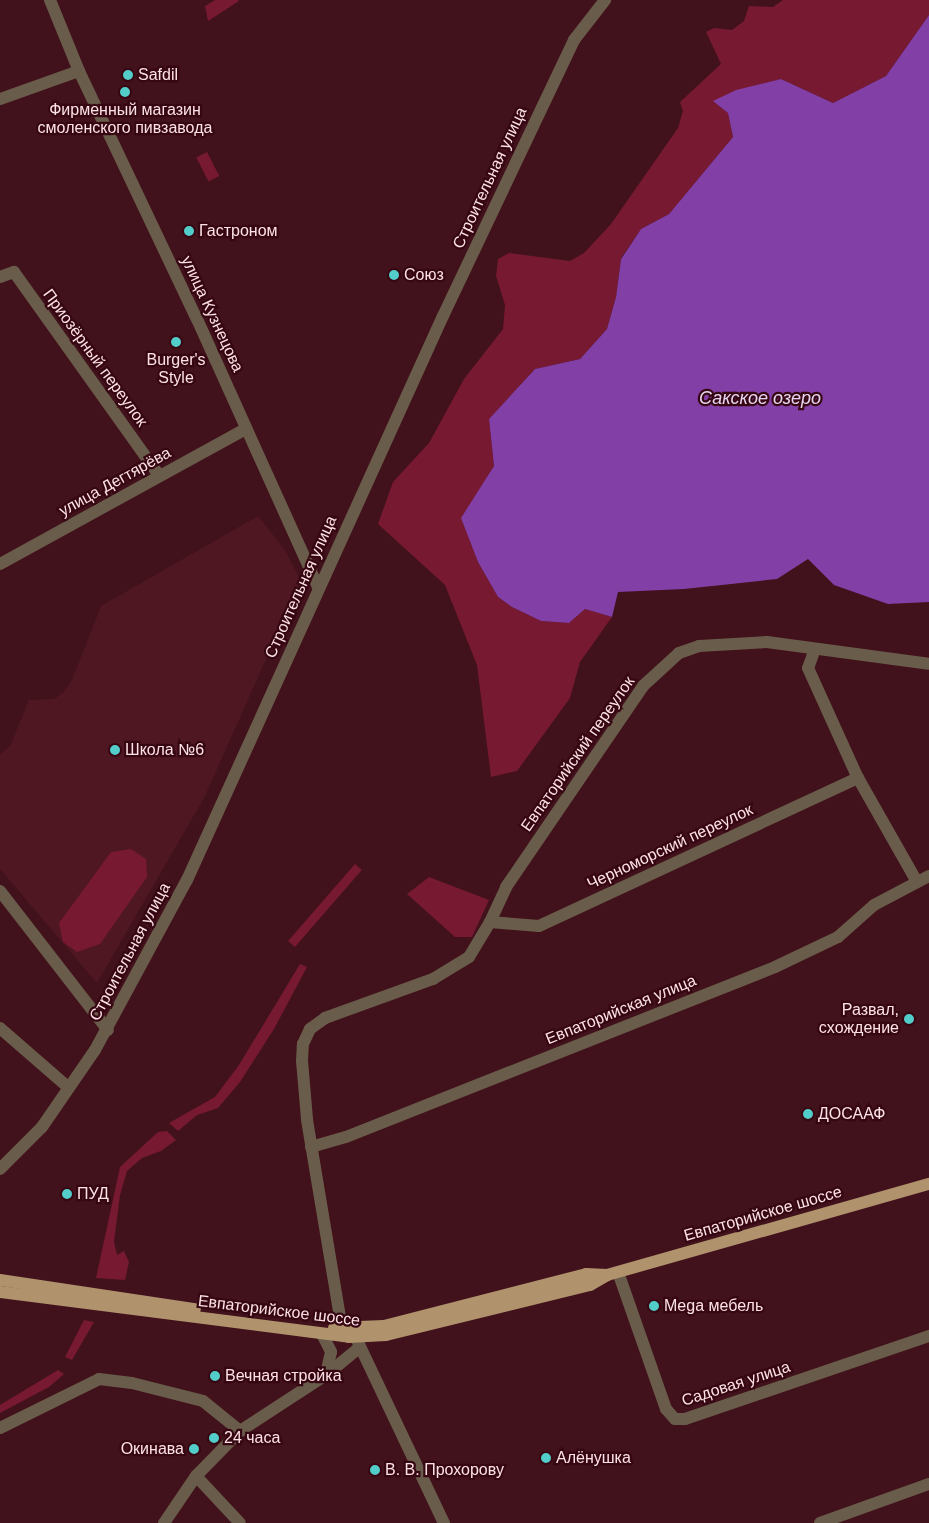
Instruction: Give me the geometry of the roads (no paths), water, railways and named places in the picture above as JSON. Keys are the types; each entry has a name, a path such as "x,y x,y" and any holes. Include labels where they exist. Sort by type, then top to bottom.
{"main road":[{"name":"Евпаторийское шоссе","path":"0,1292 322,1334 358,1342 590,1285 613,1273 929,1184"},
{"name":"Евпаторийское шоссе","path":"0,1280 342,1329 384,1326 586,1274 613,1273"}],"street":[{"name":"улица Кузнецова","path":"50,0 79,71 318,587"},
{"name":"Строительная улица","path":"0,1169 42,1127 108,1030 199,857 318,587 574,40 605,0"},
{"path":"0,99 79,71"},
{"name":"Приозёрный переулок","path":"0,277 14,272 159,475"},
{"name":"улица Дегтярёва","path":"0,564 159,475 246,429"},
{"name":"Евпаторийский переулок","path":"342,1329 311,1147 302,1061 303,1044 310,1029 325,1018 433,979 454,968 475,951 506,887 643,686 679,653 699,646 767,642 929,664"},
{"path":"815,649 808,668 858,778 916,880"},
{"name":"Черноморский переулок","path":"490,922 539,926 858,778"},
{"name":"Евпаторийская улица","path":"311,1147 346,1137 775,966 838,936 874,905 916,880 929,876"},
{"path":"0,891 108,1030"},
{"path":"0,1028 69,1088"},
{"name":"Садовая улица","path":"613,1273 666,1409 675,1420 685,1419 929,1336"},
{"path":"322,1334 332,1358 326,1375"},
{"path":"164,1523 196,1476 240,1431 326,1375 358,1342 444,1523"},
{"path":"0,1428 98,1379 132,1383 202,1401 240,1431"},
{"path":"196,1476 240,1523"},
{"path":"820,1523 929,1484"}],"water":[{"name":"Сакское озеро","path":"929,15 929,602 888,604 834,585 808,559 777,579 684,589 618,592 612,617 585,609 569,623 541,621 512,607 498,597 478,562 461,518 494,466 489,419 535,369 580,359 607,329 616,297 621,259 641,229 669,214 733,137 728,113 713,101 736,90 781,79 833,103 886,76"}],"place":[{"name":"Safdil","path":"128,75"},
{"name":"Фирменный магазин смоленского пивзавода","path":"125,92"},
{"name":"Гастроном","path":"189,231"},
{"name":"Союз","path":"394,275"},
{"name":"Burger's Style","path":"176,342"},
{"name":"Школа №6","path":"115,750"},
{"name":"Развал, схождение","path":"909,1019"},
{"name":"ДОСААФ","path":"808,1114"},
{"name":"ПУД","path":"67,1194"},
{"name":"Mega мебель","path":"654,1306"},
{"name":"Вечная стройка","path":"215,1376"},
{"name":"24 часа","path":"214,1438"},
{"name":"Окинава","path":"194,1449"},
{"name":"Алёнушка","path":"546,1458"},
{"name":"В. В. Прохорову","path":"375,1470"}]}
